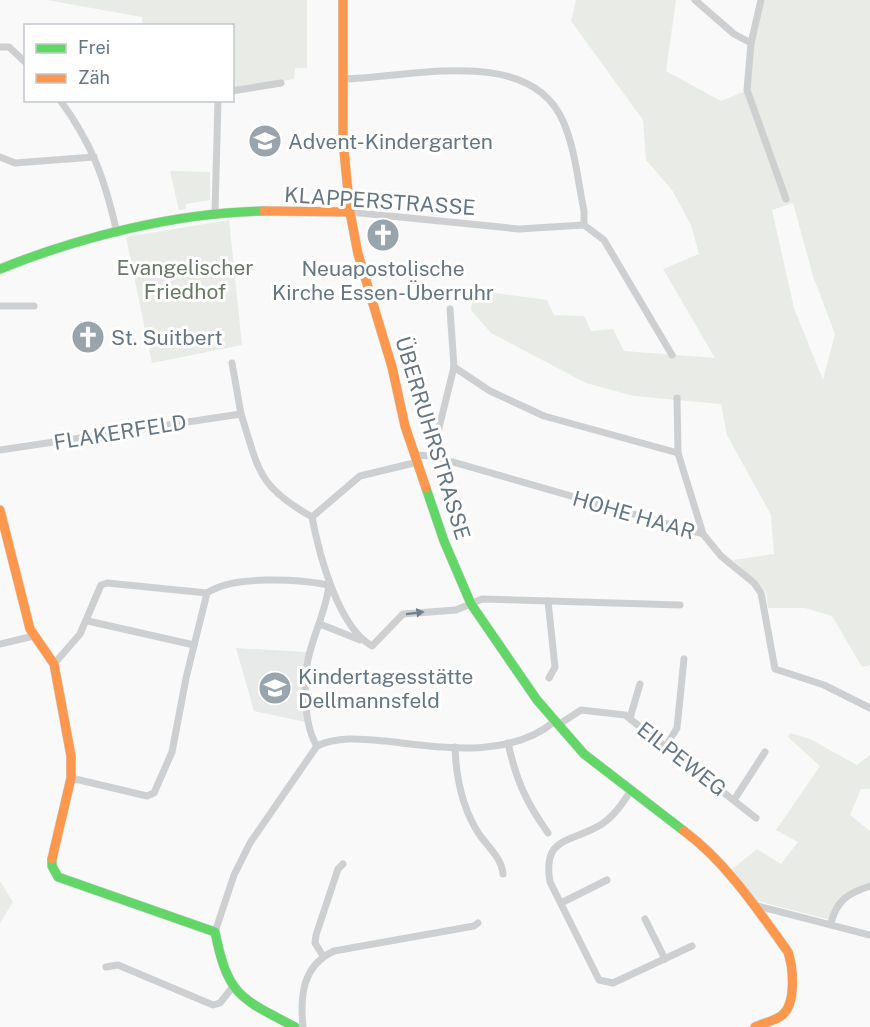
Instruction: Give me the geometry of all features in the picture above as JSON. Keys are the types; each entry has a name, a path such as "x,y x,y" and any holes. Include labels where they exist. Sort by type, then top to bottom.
{"main road":[{"name":"ÜBERRUHRSTRASSE","path":"344,0 344,168 350,212 358,254 416,459 444,541 471,604 517,675 556,723 584,754 630,792 702,844 754,905 788,952 791,961 791,998 786,1013 755,1027"},
{"name":"KLAPPERSTRASSE","path":"0,268 39,253 185,216 215,212 350,212"},
{"path":"0,510 30,629 54,664 71,756 71,778 52,855 52,866 58,877 215,932 220,962 231,989 244,1000 295,1027"}],"street":[{"path":"695,0 734,34 751,43"},
{"path":"761,0 751,43 748,98 786,199"},
{"path":"0,47 9,47 24,61"},
{"path":"344,79 461,70 488,72 519,80 537,88 554,104 564,122 584,211 584,225 604,240 672,356"},
{"path":"234,91 281,83"},
{"path":"61,102 79,126 101,169 117,233"},
{"path":"215,212 218,102"},
{"path":"0,157 15,163 94,157"},
{"name":"KLAPPERSTRASSE","path":"350,212 519,229 584,225"},
{"path":"0,306 34,306"},
{"path":"432,456 454,367 450,309"},
{"path":"231,363 240,414 259,471 269,487 280,498 312,517 329,585 360,639"},
{"path":"454,367 490,391 544,416 678,453"},
{"path":"677,398 678,453 703,534"},
{"name":"FLAKERFELD","path":"0,450 240,414"},
{"name":"HOHE HAAR","path":"312,517 360,476 432,456 703,534 721,556 754,583 761,593 776,669 824,685 870,708"},
{"path":"54,664 69,650 88,621 101,585 108,583 207,593 231,582 297,582 329,585"},
{"path":"215,932 234,875 250,843 317,746 308,725 307,667 329,585"},
{"path":"71,778 147,796 154,793 172,752 207,593"},
{"path":"320,624 372,646 404,614 456,609 482,599 680,605"},
{"path":"548,601 555,668 549,678"},
{"path":"88,621 194,645"},
{"path":"0,644 34,636"},
{"path":"666,746 677,728 684,659"},
{"name":"EILPEWEG","path":"630,718 640,684"},
{"name":"EILPEWEG","path":"317,746 326,742 350,739 484,748 540,732 581,710 599,710 630,718 756,818"},
{"path":"508,743 515,778 529,806 548,833"},
{"path":"455,747 460,791 467,810 478,833 503,866 503,874"},
{"name":"EILPEWEG","path":"734,800 765,752"},
{"path":"630,792 616,812 602,824 561,841 552,850 547,866 548,874 599,980 613,983 692,946"},
{"path":"323,956 315,942 316,935 338,869 343,864"},
{"path":"561,903 607,880"},
{"path":"831,923 840,902 850,893 870,886"},
{"path":"754,905 831,923 870,935"},
{"path":"645,919 665,959"},
{"path":"303,1027 302,988 309,973 323,956 334,951 474,926 478,923"},
{"path":"106,967 118,965 213,1005 220,1004 231,989"}],"shaded area":[{"name":"Kindertagesstätte Dellmannsfeld","path":"236,648 307,652 303,665 305,722 254,711"}],"green space":[{"path":"47,0 307,0 307,68 295,68 294,79 234,89 234,24 142,24 142,17"},
{"path":"576,0 676,0 666,71 721,101 748,90 752,43 762,0 870,0 870,665 862,667 832,616 805,608 768,608 766,592 733,560 774,554 771,515 727,435 721,404 634,396 586,383 491,333 471,310 473,295 487,292 547,300 554,315 584,316 591,331 613,329 624,351 715,358 663,269 699,254 691,225 672,190 646,160 643,120 571,21","holes":["793,203 813,276 835,334 823,380 794,308 772,210"]},
{"path":"170,171 210,172 210,200 186,204 186,209 179,210"},
{"name":"Evangelischer Friedhof","path":"229,220 242,345 152,363 126,237"},
{"path":"790,733 810,739 857,765 870,755 870,789 861,789 850,815 870,831 870,884 844,895 836,905 831,920 757,901 731,870 757,849 781,864 798,842 776,830 820,766 788,737"},
{"path":"0,881 13,902 0,923"}],"traffic: fast":[{"path":"0,269 31,257 130,228 198,216 264,211"},
{"path":"426,488 444,541 471,604 537,700 584,754 684,831"},
{"path":"52,859 52,866 58,877 215,932 225,970 239,993 261,1009 295,1027"}],"traffic: slow":[{"path":"343,0 343,141 350,212 358,254 392,367 405,426 426,488"},
{"path":"264,211 350,212"},
{"path":"0,510 30,629 54,664 71,756 71,778 52,859"},
{"path":"684,831 714,857 727,872 753,903 788,952 792,976 790,1003 781,1016 755,1027"}],"place":[{"name":"Advent-Kindergarten","path":"265,141"},
{"name":"Neuapostolische Kirche Essen-Überruhr","path":"383,235"},
{"name":"St. Suitbert","path":"88,337"},
{"name":"Kindertagesstätte Dellmannsfeld","path":"275,688"}]}
